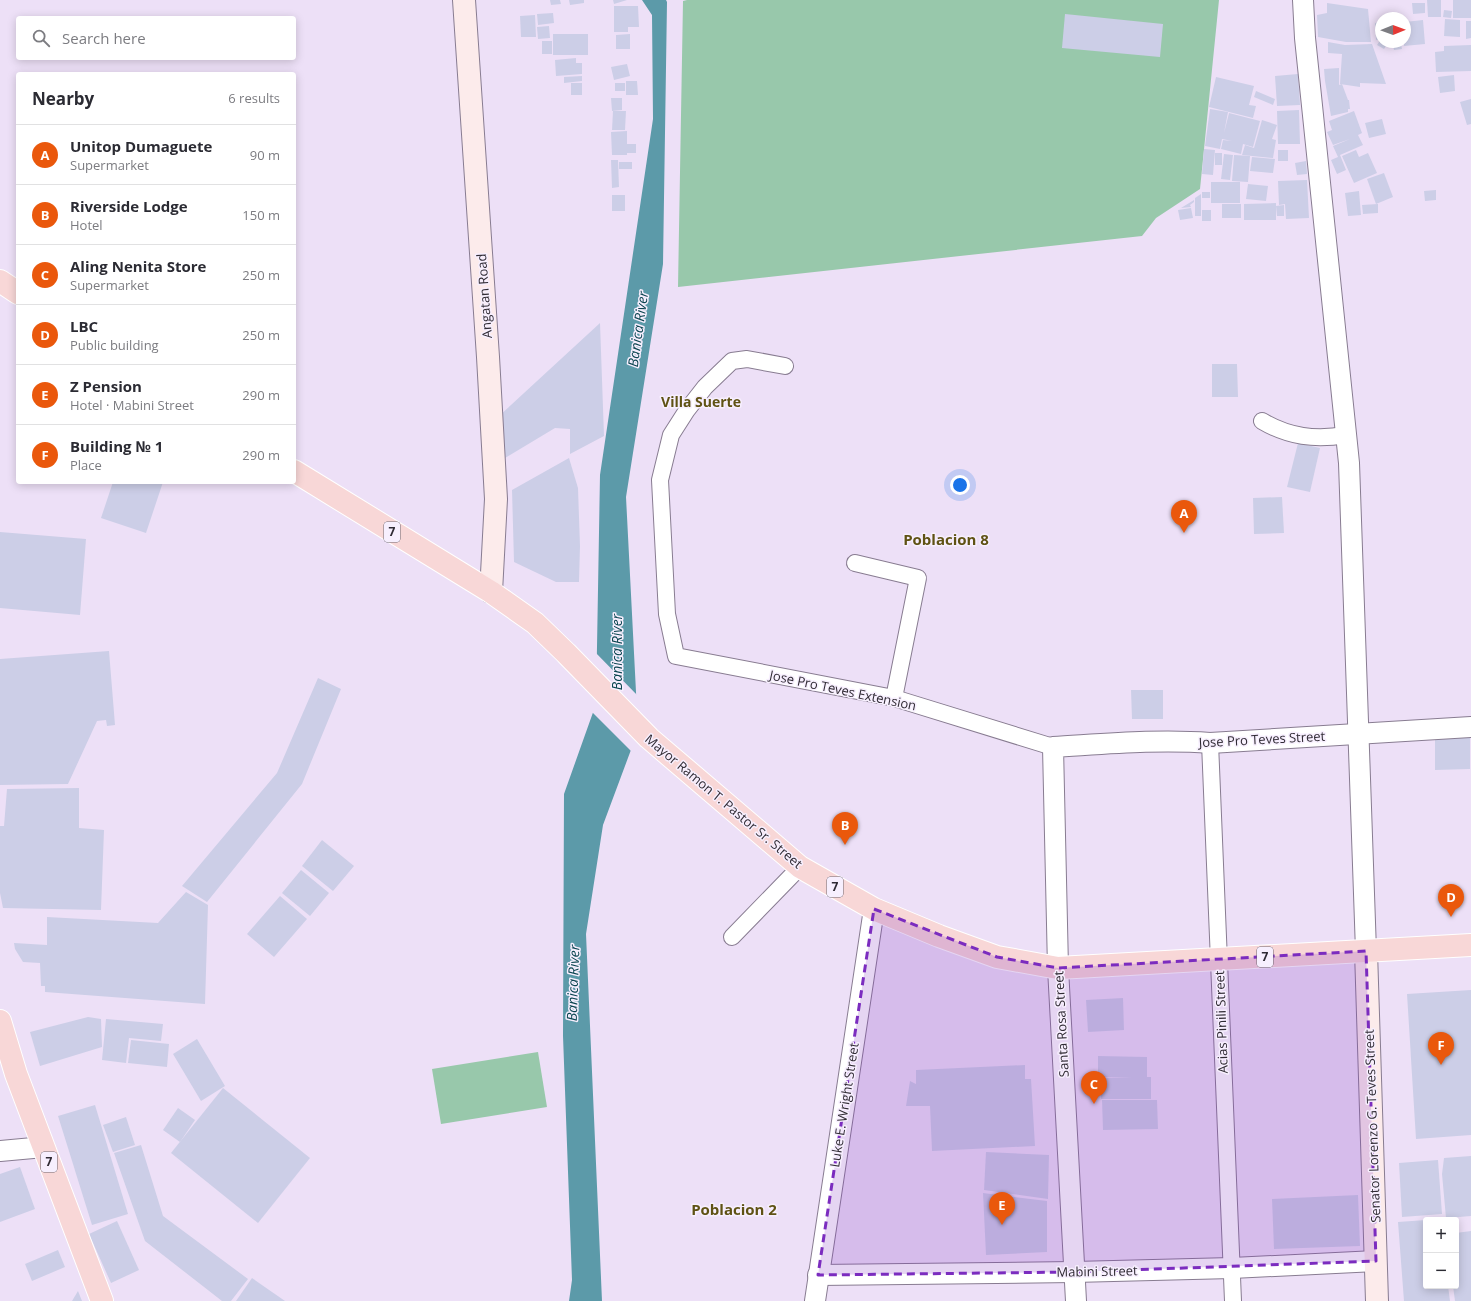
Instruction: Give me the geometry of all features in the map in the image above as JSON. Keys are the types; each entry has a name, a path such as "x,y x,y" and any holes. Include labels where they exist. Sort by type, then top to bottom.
{"main road":[{"name":"Angatan Road","path":"464,0 496,499 491,592"},
{"path":"0,281 16,292"},
{"name":"7","path":"296,472 491,592"},
{"name":"Mayor Ramon T. Pastor Sr. Street","path":"491,592 535,623 649,738 800,867 874,909 939,936 997,957 1058,968 1471,945"},
{"name":"Senator Lorenzo G. Teves Street","path":"1366,951 1377,1301"},
{"name":"7","path":"0,1022 16,1074 102,1301"}],"street":[{"path":"1303,0 1305,38 1349,463 1366,951"},
{"name":"Jose Pro Teves Extension","path":"785,366 747,359 732,360 705,387 687,410 671,435 660,480 667,614 676,656 894,698 1053,747"},
{"path":"1262,421 1286,433 1302,436 1332,438 1346,435"},
{"path":"855,563 918,578 894,698"},
{"name":"Jose Pro Teves Street","path":"1053,747 1125,742 1210,743 1471,727"},
{"name":"Acias Pinili Street","path":"1210,743 1233,1301"},
{"name":"Santa Rosa Street","path":"1053,747 1058,968 1076,1301"},
{"path":"732,937 800,867"},
{"name":"Luke E. Wright Street","path":"815,1301 874,909"},
{"path":"0,1151 44,1147"},
{"name":"Mabini Street","path":"818,1275 1074,1272 1232,1268 1376,1261"}],"highlighted area":[{"path":"874,909 997,957 1058,968 1366,951 1376,1261 1074,1272 818,1275"}],"green space":[{"path":"1219,0 1200,189 1156,218 1142,236 678,287 683,1"},
{"path":"538,1052 547,1107 441,1124 432,1069"}],"water":[{"name":"Banica River","path":"642,0 666,0 667,2 663,264 626,497 638,731 603,825 586,934 602,1301 569,1301 572,1280 563,1036 564,794 596,704 600,475 653,119 652,15"}],"pier":[{"path":"595,652 638,696 640,731 632,752 591,711 594,704"}],"building":[{"path":"550,0 560,0 561,4 551,5"},
{"path":"569,0 584,0 584,3 570,5"},
{"path":"613,0 627,0 614,4"},
{"path":"1427,0 1441,0 1441,17 1428,17"},
{"path":"1453,0 1471,0 1471,18 1453,18"},
{"path":"1327,3 1368,9 1371,42 1346,42 1318,37 1317,15 1327,13"},
{"path":"1412,3 1425,3 1425,13 1413,14"},
{"path":"614,6 638,6 639,27 628,27 628,32 614,32"},
{"path":"1444,10 1452,11 1451,18 1443,17"},
{"path":"553,13 554,23 538,25 537,14"},
{"path":"1065,14 1163,24 1160,57 1062,48"},
{"path":"535,15 536,37 521,37 520,16"},
{"path":"1445,19 1460,20 1460,37 1444,36"},
{"path":"1423,20 1425,44 1411,45 1411,21"},
{"path":"1466,21 1471,21 1471,38 1466,39"},
{"path":"549,26 550,38 538,39 537,27"},
{"path":"553,34 588,34 588,55 553,55"},
{"path":"630,34 630,49 616,49 616,35"},
{"path":"542,41 552,41 552,54 542,54"},
{"path":"1328,42 1345,45 1372,44 1386,84 1360,83 1360,87 1340,84 1342,54 1328,53"},
{"path":"1471,45 1471,71 1436,72 1435,52 1444,51 1444,46"},
{"path":"1394,48 1402,49 1394,50"},
{"path":"576,58 576,63 582,63 582,74 556,76 555,60"},
{"path":"627,64 630,76 614,80 611,67"},
{"path":"1339,68 1339,85 1342,84 1349,100 1350,109 1348,109 1348,112 1331,116 1324,69"},
{"path":"1298,74 1300,105 1277,106 1275,76"},
{"path":"1454,75 1455,91 1440,93 1438,77"},
{"path":"582,76 582,81 564,83 564,77"},
{"path":"1216,77 1254,86 1249,105 1256,106 1253,118 1209,107"},
{"path":"626,81 637,81 638,95 626,95"},
{"path":"571,83 582,83 582,95 571,95"},
{"path":"615,83 625,83 625,91 615,91"},
{"path":"1256,91 1275,99 1273,105 1254,97"},
{"path":"611,98 622,98 622,110 612,111"},
{"path":"1471,99 1471,124 1467,125 1460,102"},
{"path":"1210,109 1228,112 1224,133 1229,113 1260,121 1253,147 1243,144 1241,154 1221,149 1223,140 1232,141 1222,139 1220,149 1205,146"},
{"path":"1299,110 1300,144 1278,144 1277,111"},
{"path":"613,111 626,111 625,130 612,130"},
{"path":"1354,111 1362,133 1358,135 1363,145 1340,155 1346,170 1337,174 1331,160 1338,157 1333,146 1350,139 1333,145 1327,132 1332,130 1329,121"},
{"path":"1382,119 1386,134 1369,138 1365,123"},
{"path":"1262,120 1277,125 1272,139 1276,140 1273,158 1242,155 1245,145 1254,148"},
{"path":"627,131 627,155 612,155 611,132"},
{"path":"627,144 636,144 636,153 627,153"},
{"path":"1204,149 1215,150 1213,175 1202,174"},
{"path":"1278,150 1288,150 1288,161 1278,161"},
{"path":"1356,150 1359,157 1368,153 1377,173 1354,183 1342,156"},
{"path":"1215,153 1222,153 1222,165 1215,165"},
{"path":"1224,154 1233,155 1230,180 1221,179"},
{"path":"1234,155 1250,156 1248,182 1232,181"},
{"path":"1252,157 1275,159 1273,173 1250,171"},
{"path":"611,160 618,160 619,187 612,188"},
{"path":"1306,161 1307,174 1297,175 1295,163"},
{"path":"619,162 632,162 632,169 619,169"},
{"path":"1384,173 1393,197 1376,204 1367,179"},
{"path":"1307,180 1309,218 1286,219 1285,204 1279,205 1278,181"},
{"path":"1211,182 1240,182 1240,203 1211,203"},
{"path":"1248,184 1268,186 1266,201 1246,199"},
{"path":"1436,190 1436,200 1425,201 1424,191"},
{"path":"1359,191 1361,215 1348,216 1345,193"},
{"path":"1202,192 1210,192 1210,198 1202,198"},
{"path":"1201,194 1201,216 1195,216 1195,198"},
{"path":"612,195 625,195 625,211 612,211"},
{"path":"1194,200 1194,202 1190,205 1191,207 1181,208"},
{"path":"1276,203 1276,220 1244,220 1244,204"},
{"path":"1222,204 1241,204 1241,218 1222,218"},
{"path":"1378,204 1378,213 1363,214 1362,205"},
{"path":"1284,205 1284,216 1277,216 1276,206"},
{"path":"1191,208 1193,218 1180,220 1178,210"},
{"path":"1202,210 1211,210 1211,221 1202,221"},
{"path":"600,323 604,436 570,454 570,429 555,428 500,461 498,417"},
{"path":"1212,364 1237,364 1238,397 1212,397"},
{"path":"1298,443 1320,448 1310,492 1287,487"},
{"path":"569,458 578,488 580,546 579,582 556,582 514,562 512,490"},
{"path":"112,484 162,484 146,533 101,518"},
{"path":"1282,497 1284,533 1254,534 1253,498"},
{"path":"0,532 86,539 80,615 0,608"},
{"path":"109,651 115,725 107,726 106,720 97,721 68,784 0,785 0,659"},
{"path":"318,678 341,689 302,784 207,902 182,886 277,773"},
{"path":"1131,690 1163,690 1163,719 1132,719"},
{"path":"1470,737 1470,769 1435,770 1435,738"},
{"path":"79,788 79,828 104,830 101,910 3,908 0,893 0,826 4,826 7,789"},
{"path":"322,840 354,866 333,891 302,866"},
{"path":"301,870 329,893 310,916 282,893"},
{"path":"186,892 208,905 205,1004 45,992 45,986 41,986 40,963 23,962 15,949 14,943 47,945 47,917 158,923"},
{"path":"280,896 307,919 274,957 247,934"},
{"path":"1471,990 1471,1135 1416,1139 1407,994"},
{"path":"1123,998 1124,1030 1088,1032 1086,1000"},
{"path":"88,1017 101,1019 102,1047 40,1066 30,1032"},
{"path":"106,1019 163,1024 161,1041 129,1038 126,1063 102,1060"},
{"path":"197,1039 225,1086 201,1101 173,1054"},
{"path":"131,1040 169,1044 167,1067 128,1063"},
{"path":"1098,1056 1147,1057 1147,1077 1151,1077 1151,1099 1101,1099 1101,1078 1132,1077 1098,1077"},
{"path":"1025,1065 1025,1079 1031,1079 1035,1146 932,1151 930,1106 906,1106 910,1081 916,1084 916,1070"},
{"path":"223,1088 310,1158 258,1223 171,1153"},
{"path":"1102,1100 1157,1100 1158,1129 1103,1130"},
{"path":"95,1105 128,1214 92,1225 58,1116"},
{"path":"178,1108 195,1120 180,1142 163,1130"},
{"path":"126,1117 135,1145 113,1152 103,1125"},
{"path":"141,1145 163,1216 248,1279 231,1301 222,1301 145,1241 114,1153"},
{"path":"986,1152 1049,1155 1048,1199 984,1190"},
{"path":"1471,1156 1471,1216 1446,1217 1442,1174 1444,1158"},
{"path":"1438,1160 1442,1214 1402,1217 1399,1163"},
{"path":"20,1167 35,1209 0,1222 0,1174"},
{"path":"983,1193 1047,1201 1047,1252 986,1255"},
{"path":"1358,1195 1360,1246 1274,1249 1272,1199"},
{"path":"1423,1220 1423,1289 1448,1289 1450,1301 1404,1301 1398,1222"},
{"path":"117,1221 139,1270 111,1283 89,1234"},
{"path":"1471,1231 1471,1301 1455,1301 1453,1289 1459,1289 1459,1233"},
{"path":"58,1250 65,1267 32,1281 25,1264"},
{"path":"252,1278 285,1301 236,1301"},
{"path":"78,1291 82,1301 72,1301"}],"place":[{"name":"Unitop Dumaguete","path":"1184,533"},
{"name":"Riverside Lodge","path":"845,845"},
{"name":"LBC","path":"1451,917"},
{"name":"Building № 1","path":"1441,1065"},
{"name":"Aling Nenita Store","path":"1094,1104"},
{"name":"Z Pension","path":"1002,1225"}],"district":[{"name":"Villa Suerte","path":"701,402"},
{"name":"Poblacion 8","path":"946,540"},
{"name":"Poblacion 2","path":"734,1210"}]}
